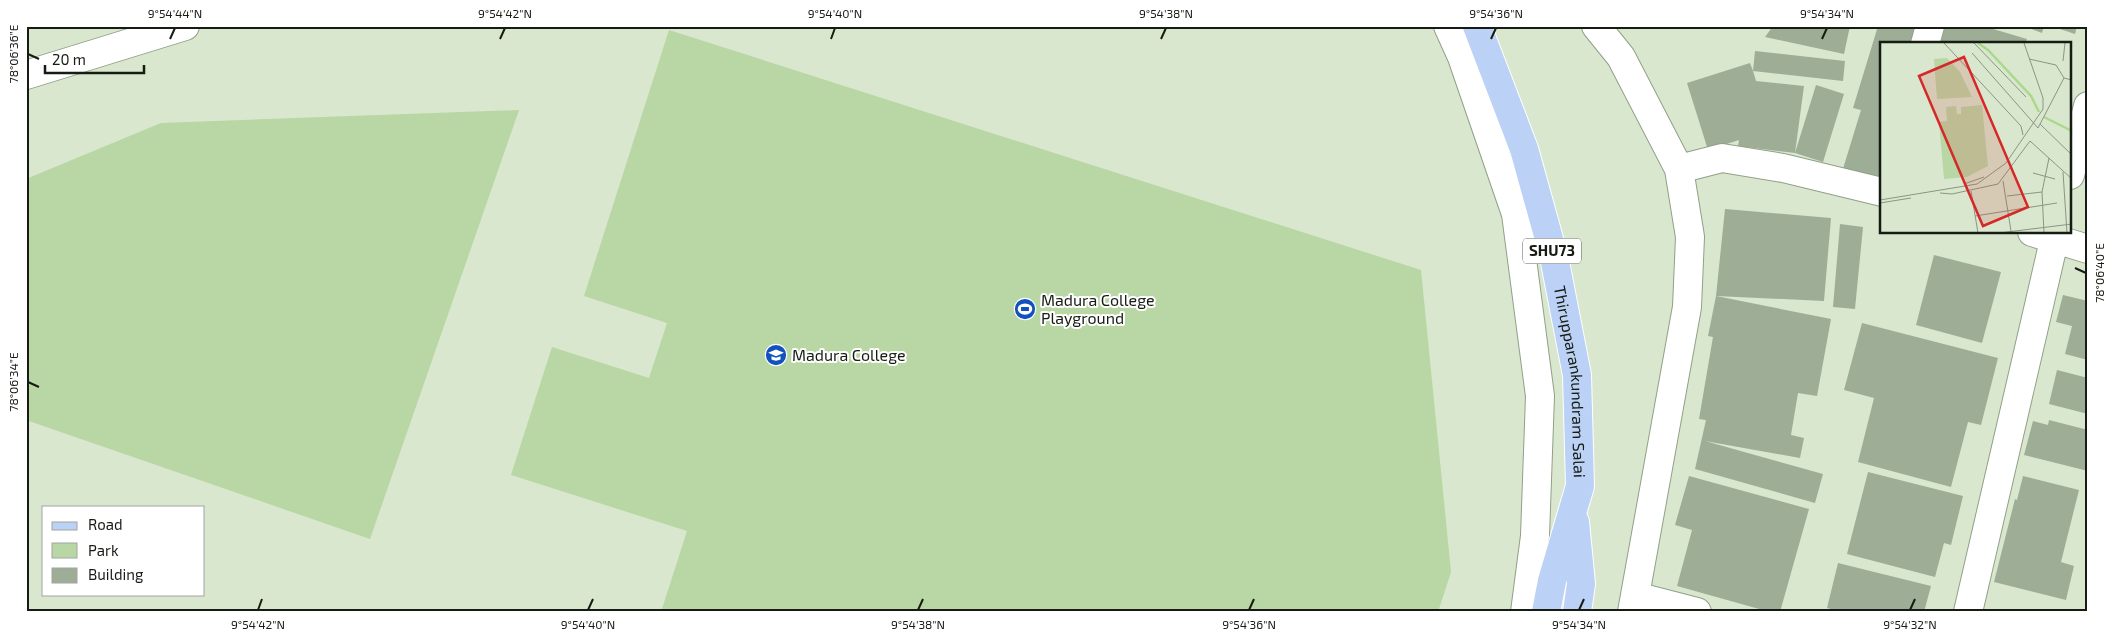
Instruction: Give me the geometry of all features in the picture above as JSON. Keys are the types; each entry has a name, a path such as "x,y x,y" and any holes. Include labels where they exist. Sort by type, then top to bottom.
{"main road":[{"name":"Thirupparankundram Salai","path":"1477,26 1524,149 1554,257 1577,375 1577,498 1581,584 1577,612"},
{"name":"Thirupparankundram Salai","path":"1546,612 1552,582 1577,498"}],"street":[{"path":"26,75 185,26"},
{"path":"1448,26 1462,57 1516,214 1540,396 1536,536 1525,612"},
{"path":"1596,26 1621,57 1679,169 1690,237 1687,307 1634,604 1697,612"},
{"path":"1926,42 1930,26"},
{"path":"2072,167 2088,106"},
{"path":"1679,169 1722,158 1783,168 1880,192"},
{"path":"1968,612 2047,235 2088,249"}],"green space":[{"name":"Madura College Playground","path":"669,30 1421,270 1451,572 1438,612 661,612 687,531 511,475 552,347 649,378 667,323 584,296"},
{"path":"519,110 370,539 26,420 26,179 161,123"}],"building":[{"path":"1773,26 1850,26 1844,54 1765,37"},
{"path":"1878,26 1923,26 1919,42 1880,42 1880,178 1878,183 1842,172 1861,110 1853,108"},
{"path":"1937,26 1983,26 2027,39 2026,42 1932,42"},
{"path":"2023,26 2044,26 2042,33"},
{"path":"2051,26 2077,26 2075,34"},
{"path":"1755,51 1845,61 1843,81 1753,71"},
{"path":"1750,63 1756,81 1804,86 1795,153 1738,146 1739,140 1708,150 1687,83"},
{"path":"1816,85 1844,94 1823,162 1795,153"},
{"path":"1725,209 1831,218 1824,301 1716,296"},
{"path":"1840,224 1863,227 1855,309 1833,307"},
{"path":"1934,255 2001,272 1982,343 1916,325"},
{"path":"2063,295 2088,301 2088,360 2065,354 2072,326 2056,322"},
{"path":"1716,296 1831,319 1817,396 1798,393 1791,435 1804,438 1800,458 1705,441 1823,474 1815,503 1695,469 1706,420 1699,419 1713,337 1708,336"},
{"path":"1862,323 1998,358 1981,425 1968,422 1951,487 1858,462 1874,398 1844,390"},
{"path":"2057,370 2088,378 2088,414 2049,404"},
{"path":"2049,420 2088,430 2088,471 2024,455 2033,421 2048,425"},
{"path":"1868,472 1963,496 1951,545 1944,543 1935,577 1847,554"},
{"path":"1689,476 1809,509 1780,612 1770,612 1677,586 1692,530 1675,525"},
{"path":"2023,476 2079,490 2061,562 2074,566 2066,600 1994,582 2015,499 2017,500"},
{"path":"1838,563 1931,586 1924,612 1842,612 1827,608"}],"place":[{"name":"Madura College Playground","path":"1025,309"},
{"name":"Madura College","path":"776,355"}]}
